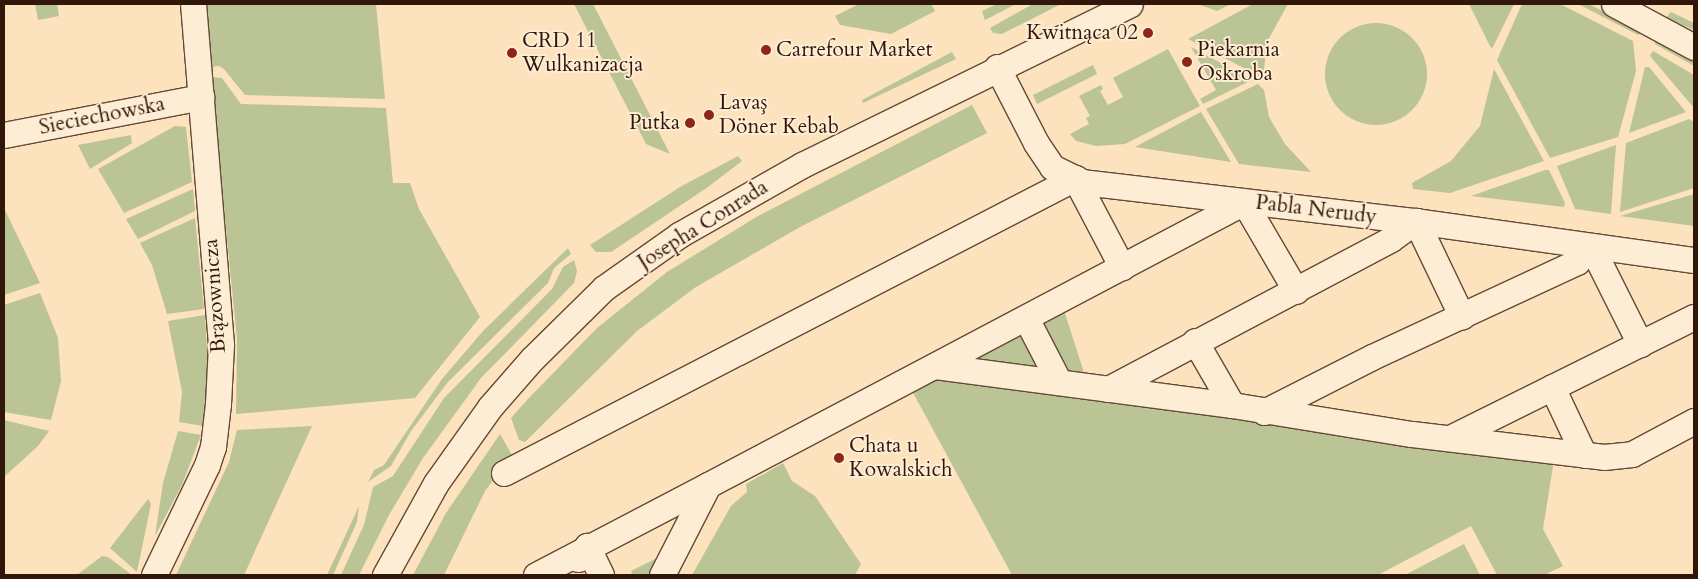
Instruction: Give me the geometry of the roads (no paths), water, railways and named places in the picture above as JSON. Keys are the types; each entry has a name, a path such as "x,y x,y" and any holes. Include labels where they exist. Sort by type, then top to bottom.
{"street":[{"name":"Brązownicza","path":"154,575 207,465 216,430 221,344 193,4"},
{"name":"Josepha Conrada","path":"386,575 436,483 490,407 532,358 604,288 679,235 794,169 997,67 1130,4"},
{"path":"1614,4 1694,46"},
{"name":"Pabla Nerudy","path":"997,67 1036,143 1052,166 1083,182 1416,221 1694,260"},
{"name":"Sieciechowska","path":"4,134 201,97"},
{"path":"504,473 1075,178 1122,267"},
{"path":"536,575 587,546 708,485 1244,202 1296,291"},
{"path":"1108,389 1195,341 1296,291 1391,239 1416,221 1462,317"},
{"path":"1264,412 1372,357 1462,317 1577,262 1591,246 1640,344"},
{"path":"1450,438 1694,317"},
{"path":"1026,318 1059,382"},
{"path":"1195,341 1232,405"},
{"path":"935,366 1232,405 1264,412 1450,438 1604,457 1632,454 1694,421"},
{"path":"1552,387 1584,454"},
{"path":"662,575 708,485"},
{"path":"567,575 587,546"},
{"path":"587,546 601,575"}],"place":[{"name":"Kwitnąca 02","path":"1148,33"},
{"name":"Carrefour Market","path":"766,50"},
{"name":"CRD 11 Wulkanizacja","path":"512,53"},
{"name":"Piekarnia Oskroba","path":"1187,62"},
{"name":"Lavaş Döner Kebab","path":"709,115"},
{"name":"Putka","path":"690,123"},
{"name":"Chata u Kowalskich","path":"839,458"}]}
